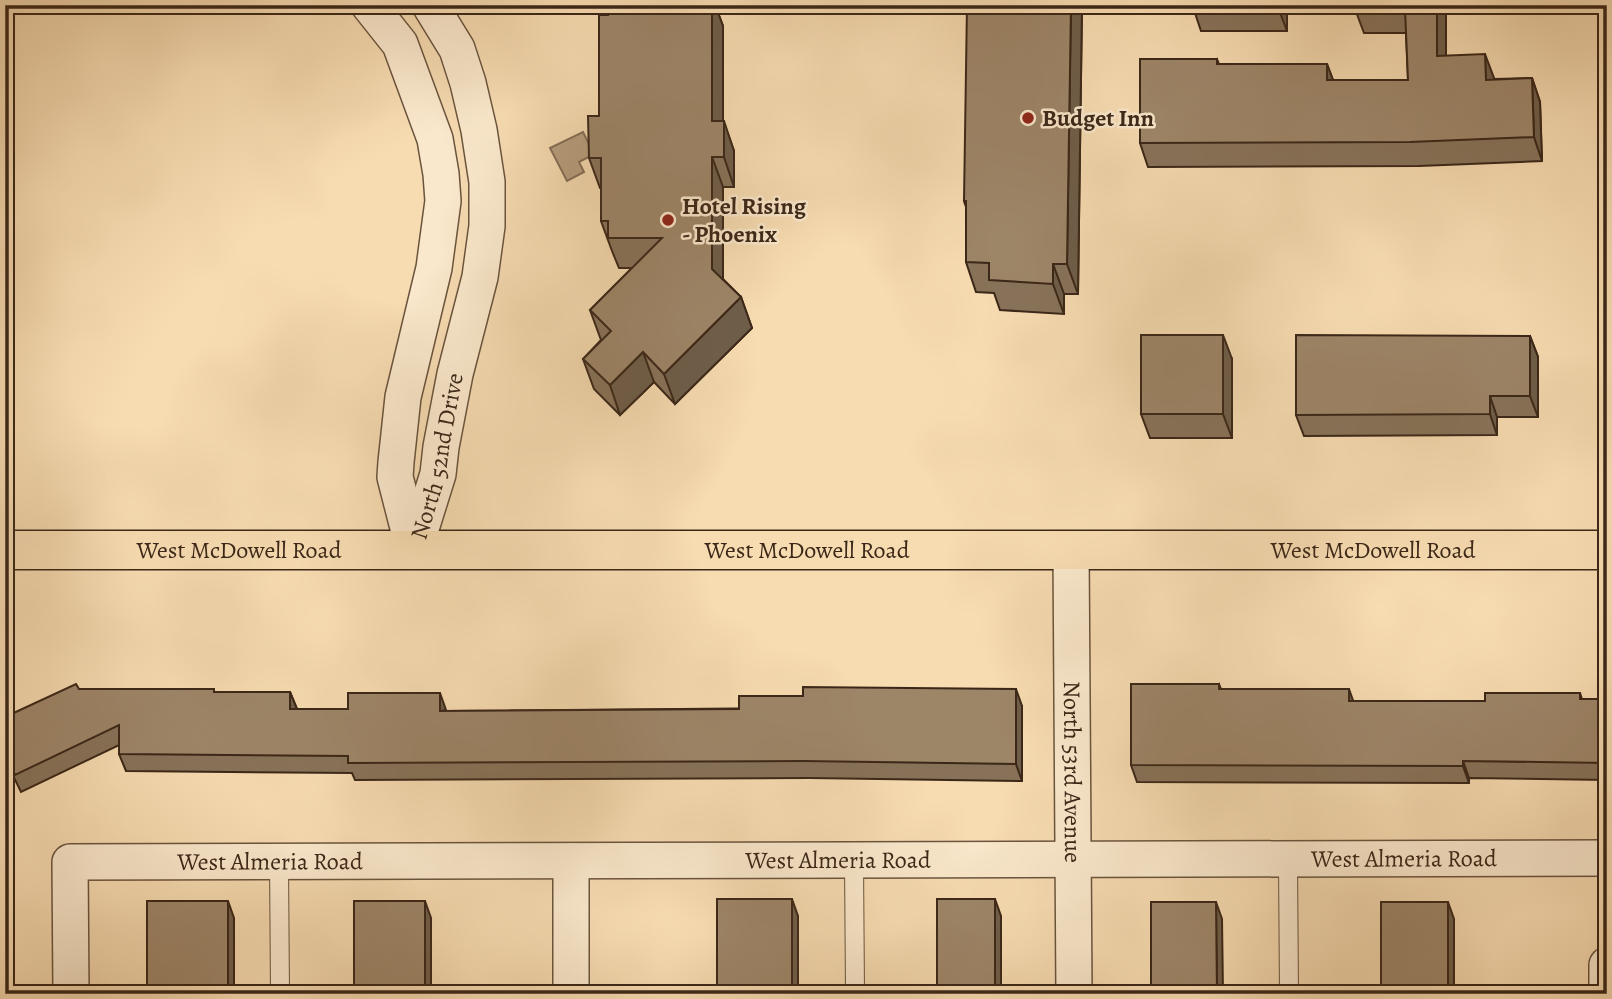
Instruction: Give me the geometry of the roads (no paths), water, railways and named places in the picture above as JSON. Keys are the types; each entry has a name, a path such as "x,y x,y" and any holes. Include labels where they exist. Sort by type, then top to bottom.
{"main road":[{"name":"West McDowell Road","path":"5,550 1607,550"}],"street":[{"name":"North 52nd Drive","path":"369,5 400,44 435,139 443,201 434,268 403,397 396,462 395,477 414,551"},
{"name":"North 52nd Drive","path":"414,551 438,474 455,374 480,277 487,226 487,182 477,118 457,49 434,12"},
{"name":"North 53rd Avenue","path":"1071,550 1074,994"},
{"name":"West Almeria Road","path":"71,994 70,862 1607,858"},
{"path":"571,861 571,994"},
{"path":"1606,994 1607,965"}],"lane":[{"path":"1288,859 1289,994"},
{"path":"854,860 855,994"},
{"path":"279,862 281,994"}],"place":[{"name":"Budget Inn","path":"1028,118"},
{"name":"Hotel Rising - Phoenix","path":"668,220"}]}
